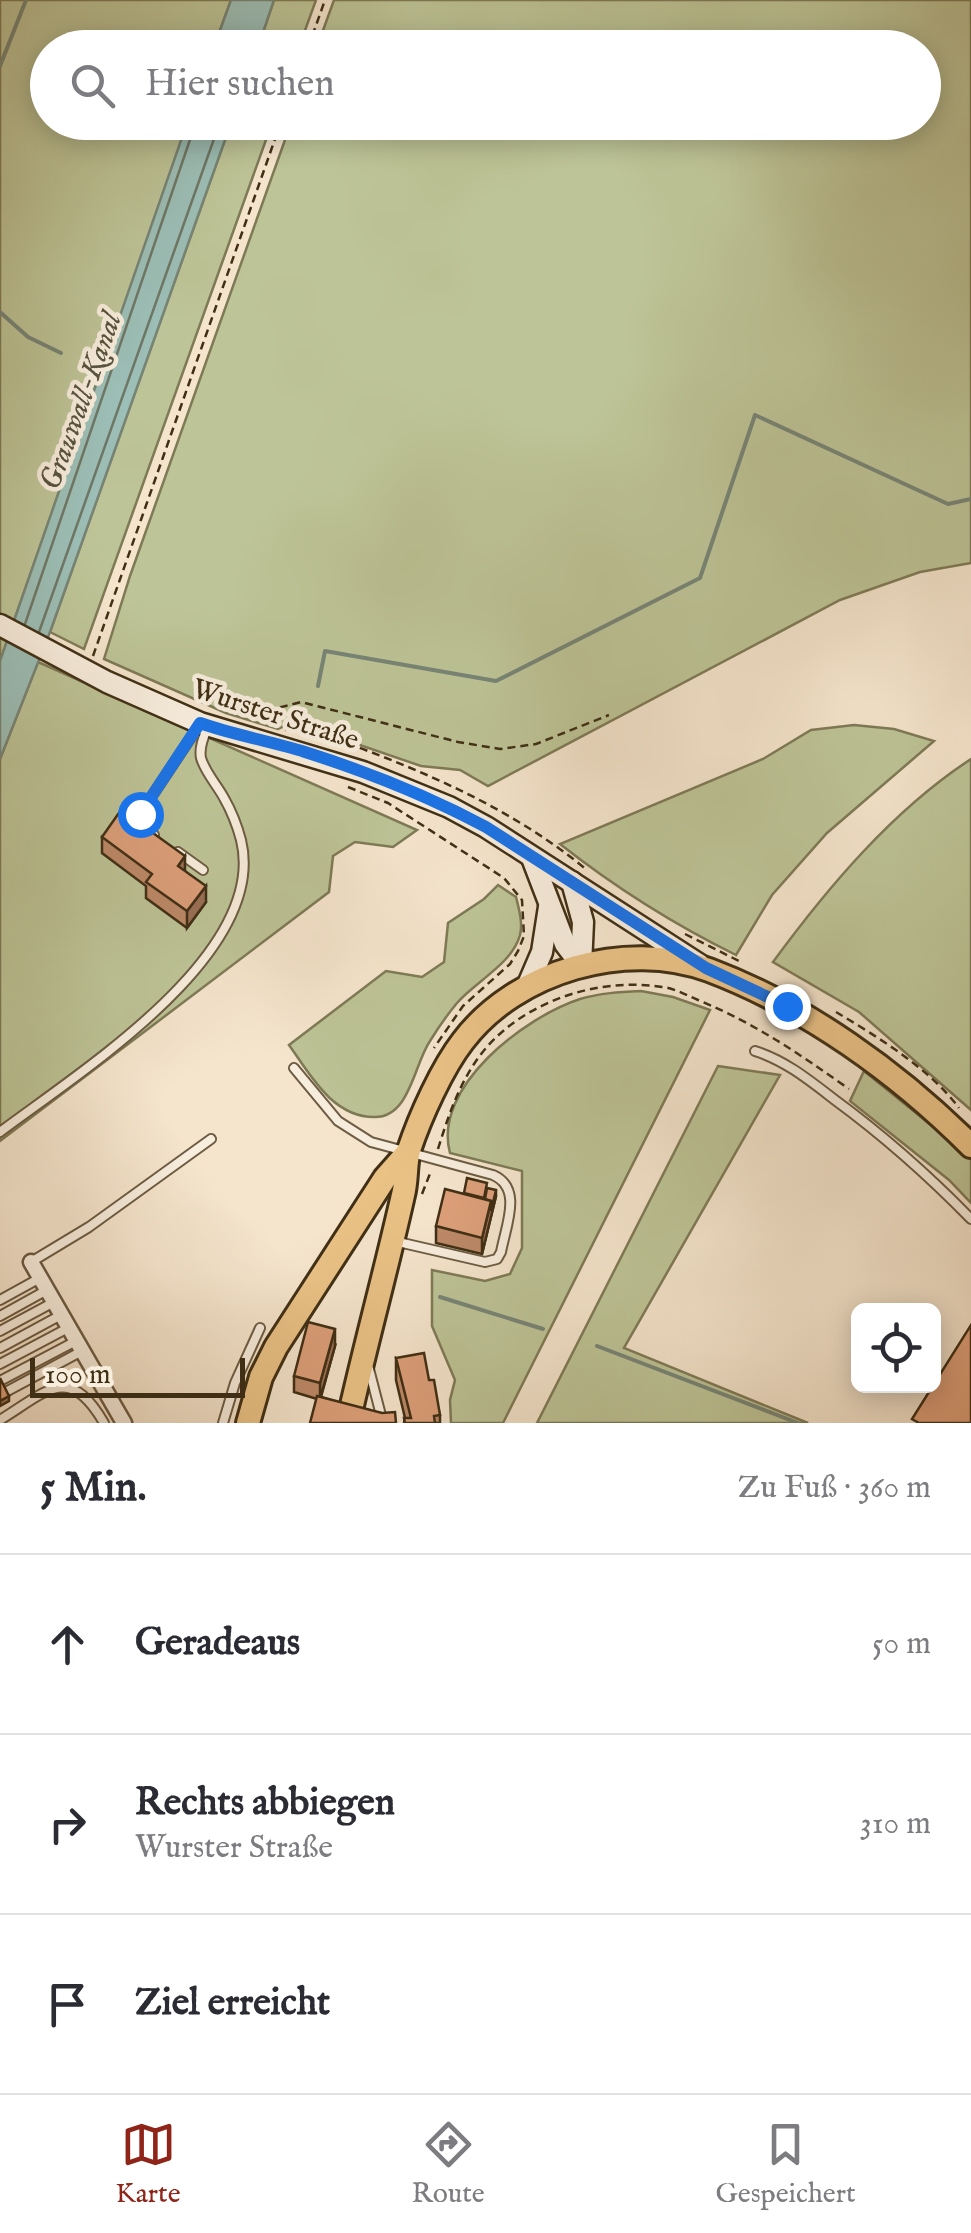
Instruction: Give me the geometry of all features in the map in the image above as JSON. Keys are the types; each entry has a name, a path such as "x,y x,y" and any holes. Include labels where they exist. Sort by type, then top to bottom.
{"main road":[{"name":"Wurster Straße","path":"0,625 141,699 212,727 302,751 417,793 486,827 706,968 787,1006 868,1058 971,1146"},
{"path":"532,858 565,944 581,965"},
{"path":"572,882 584,922 581,965"},
{"path":"527,987 542,952 550,905"},
{"name":"Wurster Straße","path":"408,1152 461,1043 480,1022 527,987 581,965 649,960 706,968"},
{"path":"348,1423 404,1192 408,1152"},
{"path":"248,1423 276,1348 384,1178 408,1152"}],"street":[{"path":"32,1262 124,1423"}],"lane":[{"path":"161,840 147,830 140,814 212,727"},
{"path":"0,1132 156,1012 227,928 238,904 244,874 243,850 236,820 201,758 201,745 212,727"},
{"path":"175,850 203,870"},
{"path":"755,1051 781,1060 862,1119 922,1169 971,1219"},
{"path":"294,1068 338,1121 370,1142 505,1181 512,1193 497,1259 484,1262 391,1240"},
{"path":"32,1262 89,1227 211,1139"},
{"path":"0,1300 61,1315"},
{"path":"0,1316 61,1315"},
{"path":"0,1331 61,1315"},
{"path":"0,1348 61,1315"},
{"path":"0,1364 61,1315"},
{"path":"0,1381 61,1315"},
{"path":"0,1395 61,1315"},
{"path":"223,1423 234,1384 260,1328"},
{"path":"364,1351 383,1423"},
{"path":"0,1420 56,1387 77,1389 93,1404 104,1423"}],"path":[{"path":"314,30 324,0"},
{"path":"86,671 275,140"},
{"path":"212,727 301,702 500,750 536,744 609,716"},
{"path":"347,786 388,803 504,878 522,900 524,936 518,951 510,964 464,1006 434,1048"},
{"path":"404,1192 424,1194 460,1088 495,1039 521,1018 584,989 620,984 665,987 780,1039 849,1089"}],"green space":[{"path":"0,0 231,0 220,30 30,30 30,140 182,140 0,661"},
{"path":"274,0 316,0 305,30 264,30"},
{"path":"334,0 971,0 971,563 920,572 840,600 488,786 460,770 421,766 293,722 278,729 226,713 104,659 285,140 941,140 941,30 323,30"},
{"path":"225,140 266,140 84,649 50,632"},
{"path":"38,662 417,830 393,847 355,842 333,856 329,892 0,1141 0,759"},
{"path":"854,725 894,729 934,741 827,833 772,895 736,955 645,904 560,844 763,759 811,730"},
{"path":"971,759 971,1110 859,1012 773,962 863,851 942,779"},
{"path":"498,885 516,897 521,926 516,945 446,1017 424,1051 396,1109 374,1117 359,1115 334,1102 289,1045 386,971 422,977 444,962 448,923"},
{"path":"641,991 710,1010 503,1423 451,1423 450,1400 455,1380 432,1326 432,1270 485,1281 510,1274 522,1248 522,1171 450,1153 448,1128 455,1104 488,1058 534,1021 580,999"},
{"path":"718,1066 780,1075 624,1348 808,1423 537,1423"},
{"path":"864,1071 942,1130 971,1159 971,1203 949,1180 850,1101"}],"water":[{"path":"231,0 274,0 264,30 220,30"},
{"path":"181,140 225,140 50,632 0,759 0,661"}],"building":[{"path":"121,810 185,856 178,866 206,886 187,911 146,882 152,874 102,837"},
{"path":"467,1178 487,1183 484,1198 464,1193"},
{"path":"487,1188 496,1190 491,1211 491,1201 485,1199"},
{"path":"445,1189 491,1201 482,1238 436,1226"},
{"path":"308,1322 335,1329 320,1383 294,1376"},
{"path":"971,1325 971,1423 919,1423 912,1419 928,1393 941,1393 941,1373"},
{"path":"424,1353 440,1415 434,1416 435,1423 405,1423 404,1418 411,1418 396,1358"},
{"path":"0,1378 9,1396 0,1401"},
{"path":"317,1396 382,1413 395,1412 396,1423 310,1423"}],"waterway":[{"path":"0,66 26,0"},
{"path":"0,312 28,337 61,353"},
{"path":"318,686 325,651 496,681 700,578 755,415 948,504 971,499"},
{"path":"440,1297 543,1329"},
{"path":"597,1346 798,1423"}],"route":[{"path":"140,814 200,723 302,751 448,807 486,827 706,968 787,1006"}],"water label":[{"name":"Grauwall-Kanal","path":"80,401"}]}
